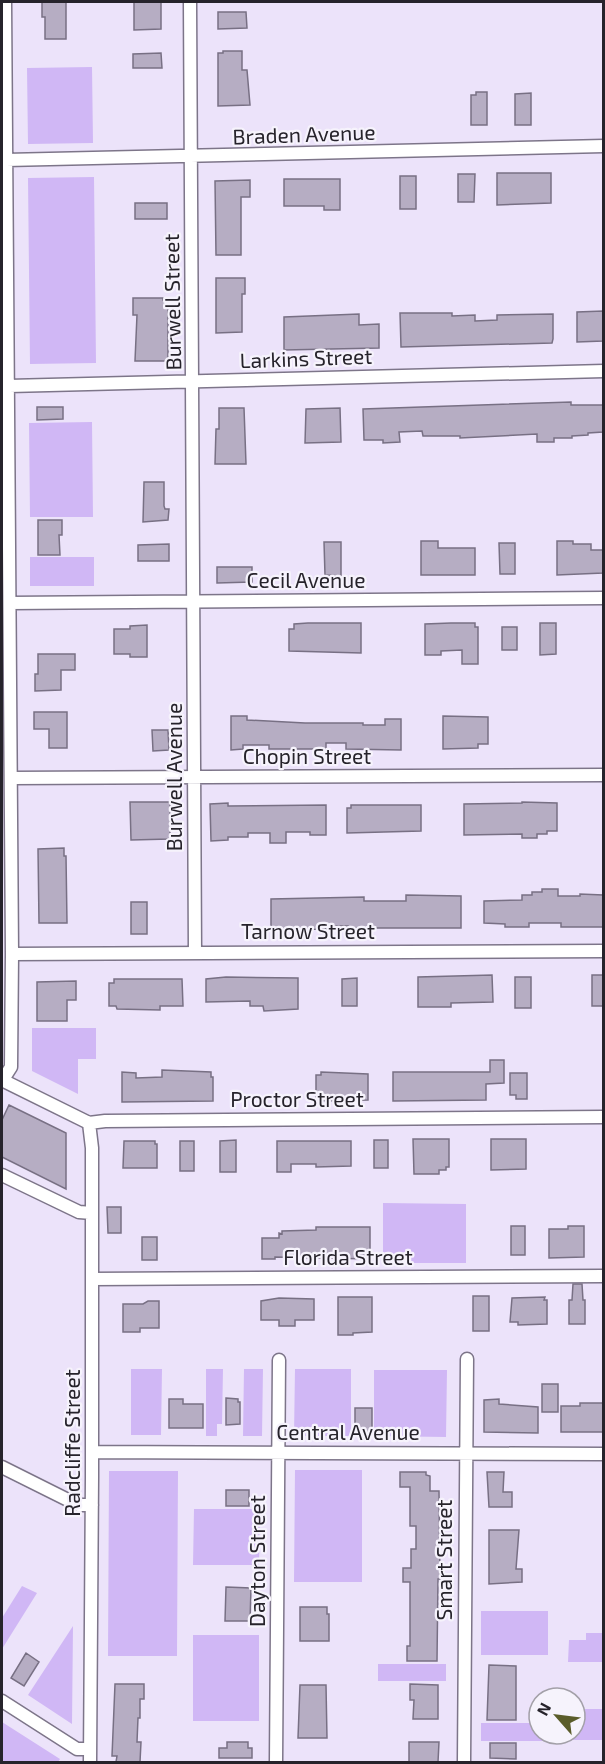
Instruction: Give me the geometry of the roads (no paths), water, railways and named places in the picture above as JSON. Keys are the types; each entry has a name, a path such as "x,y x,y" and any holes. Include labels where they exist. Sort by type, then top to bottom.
{"street":[{"path":"2,1080 11,1066 12,954 12,778 6,689 10,603 9,386 3,280 6,160 5,2"},
{"name":"Burwell Street","path":"190,2 194,601"},
{"name":"Braden Avenue","path":"6,160 603,146"},
{"name":"Larkins Street","path":"9,386 603,371"},
{"name":"Cecil Avenue","path":"10,603 603,598"},
{"name":"Burwell Avenue","path":"194,601 195,952"},
{"name":"Chopin Street","path":"12,778 603,775"},
{"name":"Tarnow Street","path":"12,954 603,951"},
{"name":"Proctor Street","path":"2,1080 89,1123 603,1118"},
{"name":"Radcliffe Street","path":"89,1123 92,1148 90,1762"},
{"path":"2,1174 79,1212 92,1213"},
{"name":"Florida Street","path":"92,1279 603,1276"},
{"name":"Smart Street","path":"464,1762 466,1359"},
{"name":"Dayton Street","path":"276,1762 279,1360"},
{"name":"Central Avenue","path":"92,1452 603,1455"},
{"path":"2,1467 78,1505 92,1505"},
{"path":"2,1701 77,1749 90,1749"}]}
